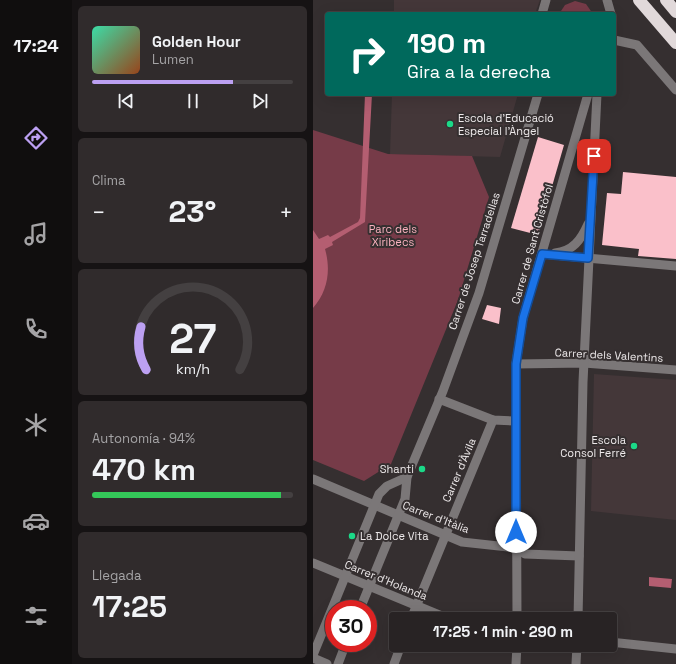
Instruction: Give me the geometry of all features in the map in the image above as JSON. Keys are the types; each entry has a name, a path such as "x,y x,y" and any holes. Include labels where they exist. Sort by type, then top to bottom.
{"highway":[{"path":"639,0 676,44"},
{"path":"666,0 676,12"}],"street":[{"path":"543,12 546,0"},
{"path":"607,0 610,12"},
{"path":"616,40 637,44 676,90"},
{"name":"Carrer de Josep Tarradellas","path":"364,600 399,515 405,499 407,477 479,293 537,96"},
{"name":"Carrer de Sant Cristòfol","path":"517,612 515,421 516,364 523,318 587,96"},
{"path":"577,612 588,258 597,96"},
{"path":"542,254 562,252 573,248 582,237 591,213"},
{"path":"542,254 676,266"},
{"name":"Carrer dels Valentins","path":"516,364 584,363 676,370"},
{"path":"439,398 493,420 515,421"},
{"name":"Carrer d'Àvila","path":"414,612 493,420"},
{"path":"327,664 313,657 379,494 387,486 407,477"},
{"name":"Carrer d'Itàlia","path":"313,479 462,542 516,548 525,554 579,556"},
{"name":"Carrer d'Holanda","path":"313,563 432,612"},
{"path":"617,643 676,649"},
{"path":"338,664 343,652"},
{"path":"393,664 398,652"},
{"path":"516,664 517,652"},
{"path":"576,664 577,652"}],"shaded area":[{"path":"394,0 540,0 536,12 394,12"},
{"path":"365,96 372,96 365,222 332,242 333,245 325,249 328,265 327,280 322,295 313,308 313,230 319,239 328,235 330,237 358,222 360,218"},
{"name":"Escola d'Educació Especial l'Àngel","path":"392,96 517,96 500,157 390,154"},
{"name":"Escola Consol Ferré","path":"594,374 676,380 676,520 591,511"},
{"path":"649,577 672,579 671,588 649,586"}],"green space":[{"path":"575,1 586,4 592,12 560,12 565,5"},
{"name":"Parc dels Xiribecs","path":"313,130 388,154 472,156 489,197 458,300 391,464 364,481 313,460"}],"building":[{"path":"538,137 564,145 538,235 511,228"},
{"path":"623,172 676,177 676,259 638,256 639,249 602,245 607,193 621,194"},
{"path":"487,305 501,308 499,324 482,319"}],"place":[{"name":"Escola d'Educació Especial l'Àngel","path":"450,124"},
{"name":"Escola Consol Ferré","path":"634,446"},
{"name":"Shanti","path":"422,469"},
{"name":"La Dolce Vita","path":"352,536"}],"route":[{"path":"516,532 516,364 523,318 542,254 588,258 594,156"}]}
